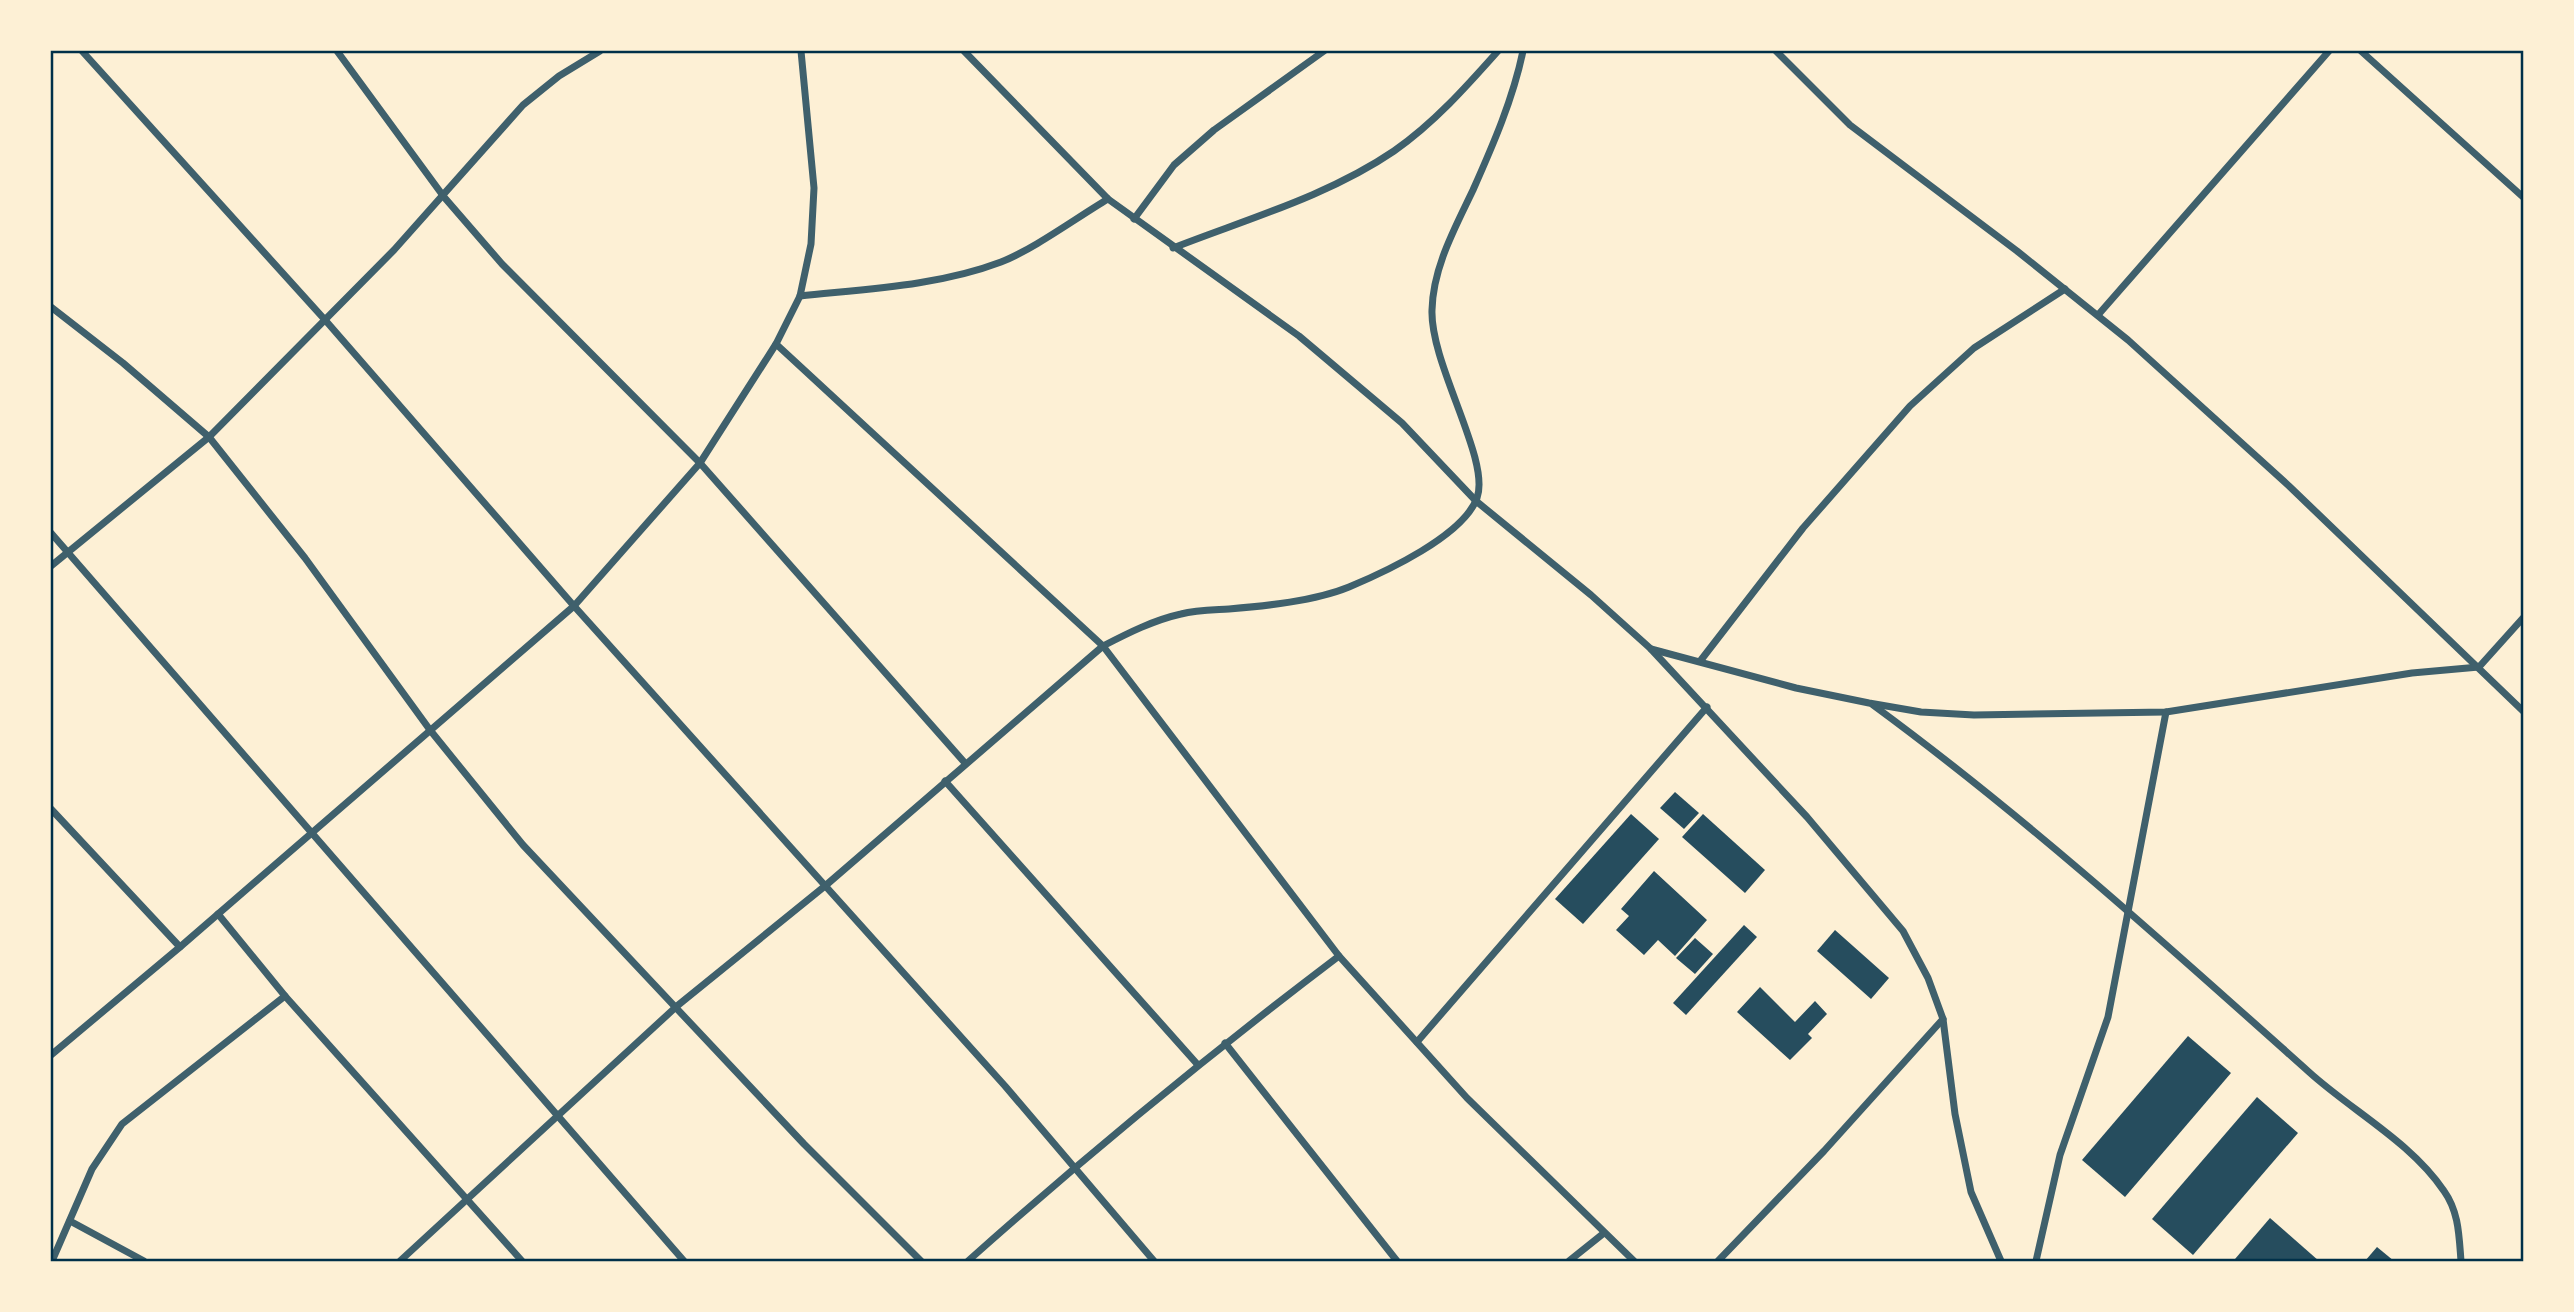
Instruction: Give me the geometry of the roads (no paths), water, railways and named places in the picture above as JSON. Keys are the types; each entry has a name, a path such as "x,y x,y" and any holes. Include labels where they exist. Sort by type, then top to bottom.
{"street":[{"path":"82,51 326,321 573,606 1074,1166 1154,1261"},
{"path":"337,51 444,197 502,264 700,463 965,763"},
{"path":"51,566 209,437 326,321 444,197 492,136 523,105 559,76 600,51"},
{"path":"51,1055 180,947 573,606 700,463 776,344 800,296 811,244 814,188 802,51"},
{"path":"964,51 1108,199 1299,336 1402,423 1476,501 1651,649 1807,817 1903,931 1928,978 1943,1019 1955,1114 1971,1192 2001,1261"},
{"path":"1134,219 1174,165 1214,130 1324,51"},
{"path":"1173,248 1318,192 1394,151 1450,104 1498,51"},
{"path":"400,1261 558,1119 677,1006 825,886 1103,646 1134,629 1183,613 1270,604 1345,589 1384,572 1442,536 1467,514 1476,501 1480,476 1441,365 1433,330 1433,295 1449,242 1504,116 1523,51"},
{"path":"1776,51 1850,125 2098,314 2289,485 2523,711"},
{"path":"2098,314 2329,51"},
{"path":"2361,51 2523,197"},
{"path":"800,296 898,285 972,272 1016,255 1108,199"},
{"path":"1702,660 1803,528 1910,406 1974,348 2065,289"},
{"path":"51,307 142,378 209,437 298,549 430,730 523,845 804,1144 921,1261"},
{"path":"776,344 1103,646 1339,956 1467,1098 1634,1261"},
{"path":"51,533 684,1261"},
{"path":"1651,649 1702,660 1796,688 1921,712 1974,715 2166,712 2412,673 2479,667 2523,618"},
{"path":"1870,703 2015,813 2431,1175 2454,1206 2461,1261"},
{"path":"1418,1042 1707,707"},
{"path":"2036,1261 2060,1155 2108,1017 2166,712"},
{"path":"945,781 1198,1065"},
{"path":"51,809 180,947"},
{"path":"218,914 285,996 522,1261"},
{"path":"968,1261 1074,1166 1224,1043 1339,956"},
{"path":"52,1261 92,1169 122,1124 285,996"},
{"path":"1718,1261 1824,1151 1943,1019"},
{"path":"1224,1043 1397,1261"},
{"path":"70,1221 144,1261"},
{"path":"1569,1261 1604,1233"}]}
